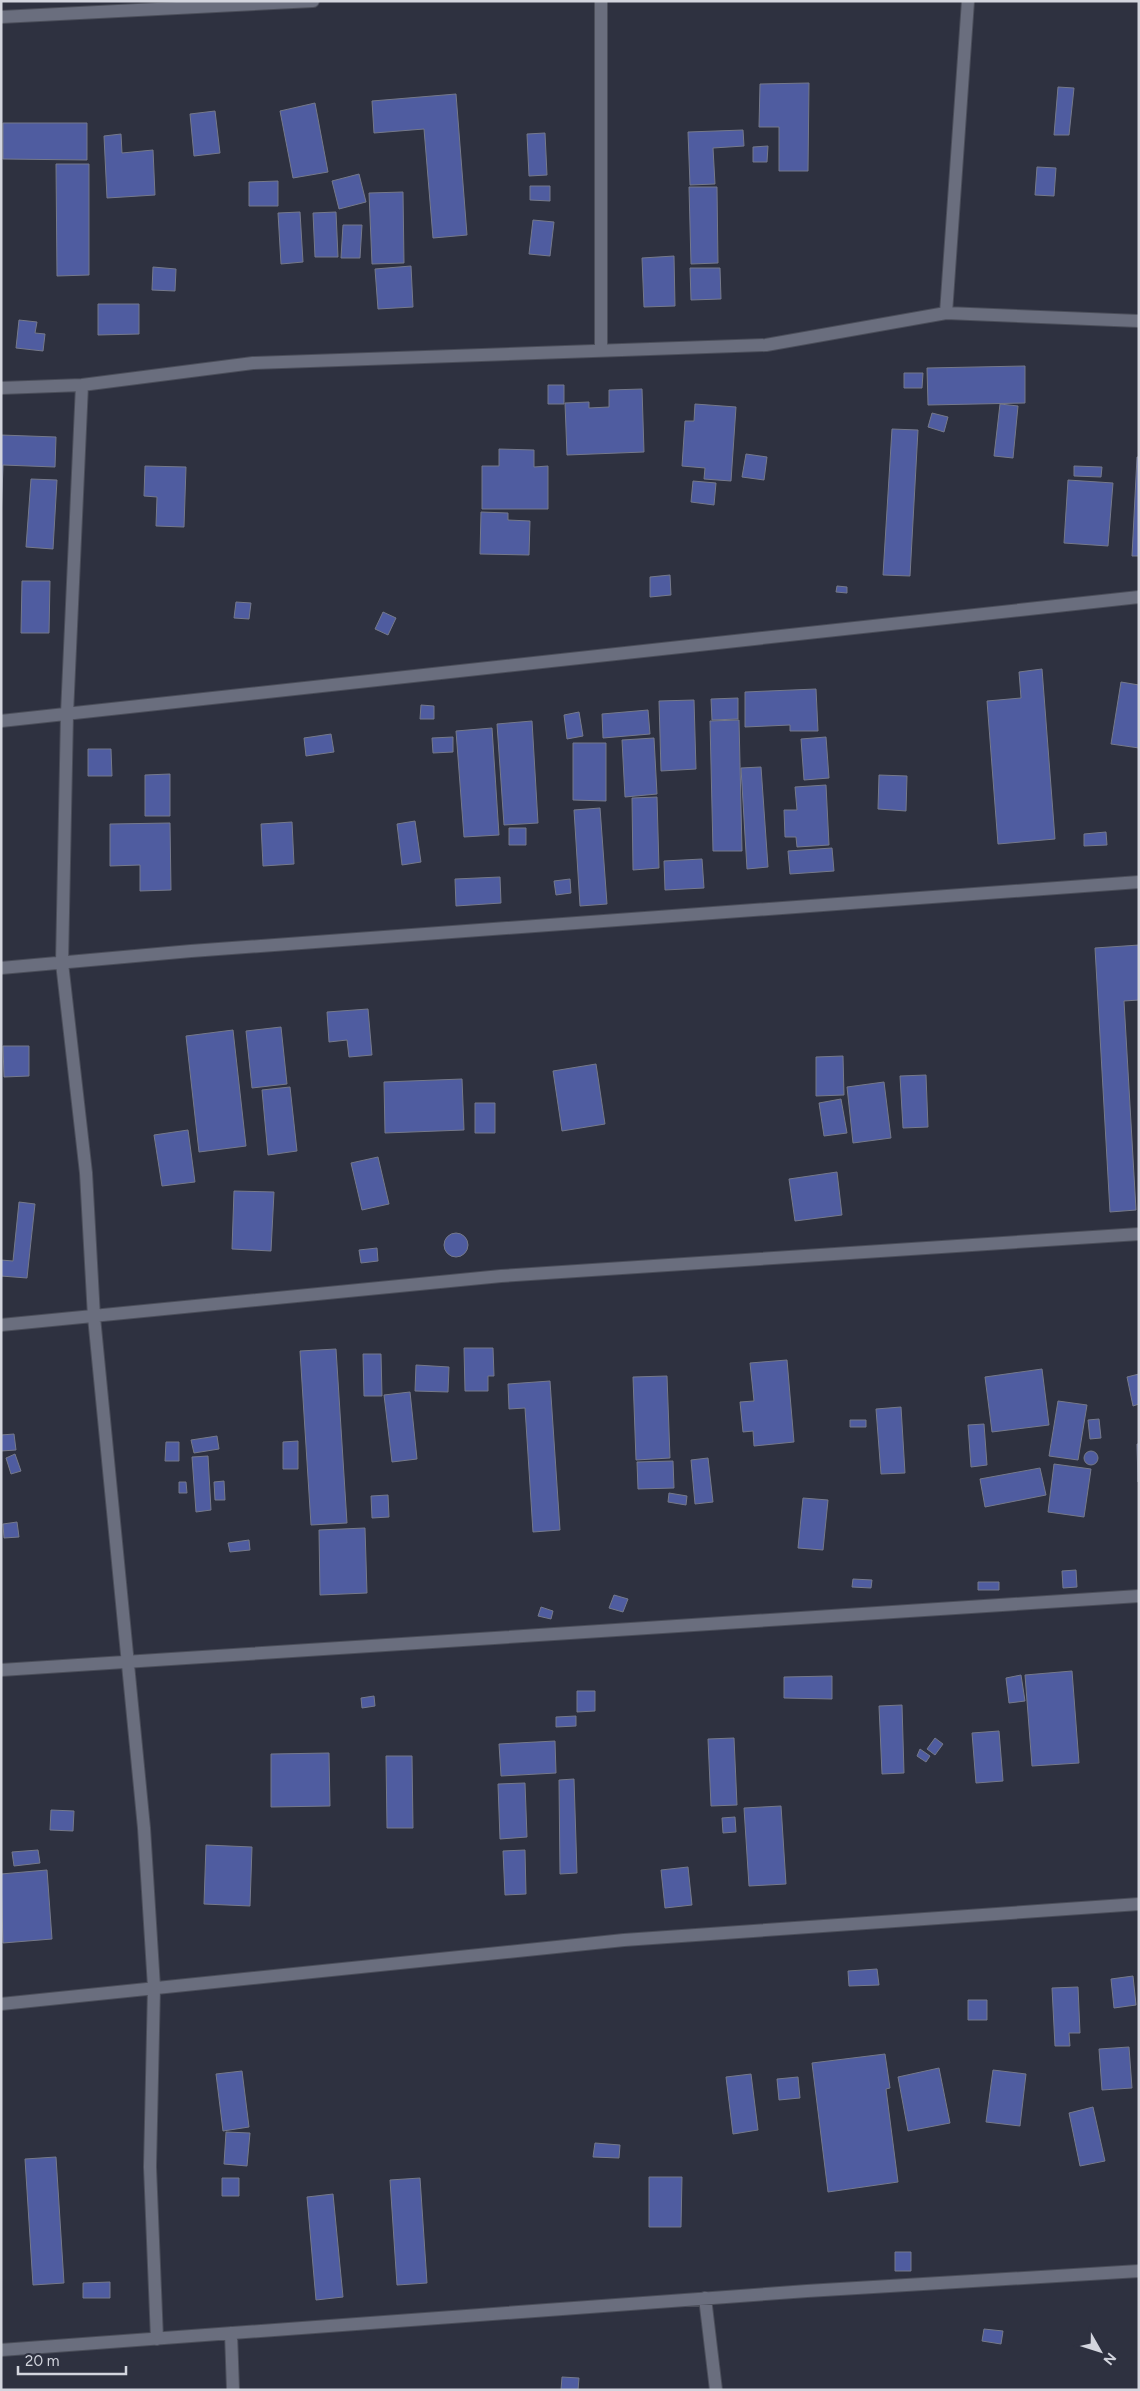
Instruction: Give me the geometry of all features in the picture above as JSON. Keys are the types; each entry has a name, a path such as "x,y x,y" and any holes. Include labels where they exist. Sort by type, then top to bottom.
{"street":[{"path":"1,17 313,1"},
{"path":"601,1 601,350"},
{"path":"946,313 968,1"},
{"path":"1,388 82,385 253,364 766,345 946,313 1139,321"},
{"path":"82,385 67,714 62,963 86,1172 94,1317 144,1828 154,1987 150,2167 157,2339"},
{"path":"1,721 1139,597"},
{"path":"1,968 270,945 1139,882"},
{"path":"1,1325 501,1276 1139,1234"},
{"path":"1,1670 1139,1596"},
{"path":"1,2004 624,1940 1139,1904"},
{"path":"1,2350 706,2298 1139,2271"},
{"path":"706,2298 716,2390"},
{"path":"231,2333 233,2390"}],"building":[{"path":"809,83 808,171 779,171 779,127 759,127 760,84"},
{"path":"1058,87 1074,88 1069,135 1054,135"},
{"path":"456,94 467,235 433,238 424,129 374,133 372,101"},
{"path":"315,103 328,172 293,178 280,111"},
{"path":"215,111 220,153 194,156 190,114"},
{"path":"3,123 87,123 87,160 3,159"},
{"path":"743,130 744,146 713,148 715,184 690,185 688,132"},
{"path":"545,133 547,175 529,176 527,134"},
{"path":"121,134 122,153 153,150 155,195 107,198 104,136"},
{"path":"768,146 767,162 753,162 753,147"},
{"path":"56,164 89,164 89,275 57,276"},
{"path":"1037,167 1056,168 1054,196 1035,195"},
{"path":"359,174 366,202 339,209 332,181"},
{"path":"278,181 278,206 249,206 249,182"},
{"path":"530,186 550,186 550,201 530,200"},
{"path":"689,187 717,187 718,263 691,264"},
{"path":"403,192 404,263 372,264 369,193"},
{"path":"300,212 303,262 281,264 278,213"},
{"path":"336,212 338,257 315,257 313,213"},
{"path":"533,220 554,222 550,256 529,254"},
{"path":"343,225 362,225 360,258 341,258"},
{"path":"674,256 675,306 644,307 642,258"},
{"path":"411,266 413,307 378,309 375,269"},
{"path":"153,267 176,269 175,291 152,290"},
{"path":"690,268 720,268 721,299 691,300"},
{"path":"98,304 139,304 139,334 98,335"},
{"path":"19,320 37,322 35,333 45,334 43,351 16,348"},
{"path":"1025,366 1025,403 928,405 927,368"},
{"path":"904,373 923,373 922,388 904,388"},
{"path":"548,385 564,385 564,404 548,404"},
{"path":"642,389 644,452 567,455 565,403 589,402 589,408 609,407 609,390"},
{"path":"695,404 736,407 731,481 704,479 705,468 682,466 685,421 694,421"},
{"path":"1000,404 1018,406 1013,458 994,456"},
{"path":"932,413 948,417 944,432 928,427"},
{"path":"892,429 918,430 910,576 883,575"},
{"path":"1,435 56,437 55,467 3,465 1,522"},
{"path":"499,449 534,450 534,467 548,466 548,509 482,509 482,466 499,466"},
{"path":"746,454 767,457 764,480 742,477"},
{"path":"1137,457 1139,457 1139,556 1132,556"},
{"path":"145,466 186,467 184,527 156,526 157,497 144,496"},
{"path":"1074,466 1102,467 1101,477 1074,476"},
{"path":"31,479 57,480 53,549 26,547"},
{"path":"1068,480 1113,483 1108,546 1064,543"},
{"path":"693,481 716,483 714,505 691,502"},
{"path":"481,512 508,513 508,520 530,521 529,555 480,554"},
{"path":"670,575 671,595 650,597 650,577"},
{"path":"22,581 50,581 49,633 21,633"},
{"path":"837,586 847,587 847,593 836,592"},
{"path":"236,602 251,603 249,619 234,618"},
{"path":"383,612 396,618 388,635 375,629"},
{"path":"1042,669 1055,839 998,844 987,701 1021,698 1019,672"},
{"path":"1121,682 1139,685 1139,748 1111,744"},
{"path":"816,689 818,731 790,731 790,725 745,727 745,692"},
{"path":"738,698 738,719 712,720 711,699"},
{"path":"694,700 696,769 661,771 659,701"},
{"path":"421,705 434,706 434,719 420,719"},
{"path":"648,710 650,734 603,738 602,714"},
{"path":"579,712 583,736 567,739 564,715"},
{"path":"739,720 742,851 713,851 710,721"},
{"path":"532,721 538,823 504,825 497,724"},
{"path":"492,728 499,835 464,837 456,731"},
{"path":"331,734 334,752 306,756 304,738"},
{"path":"453,737 453,752 433,753 432,738"},
{"path":"826,737 829,778 804,780 801,739"},
{"path":"654,738 657,794 625,797 622,740"},
{"path":"573,743 606,743 606,801 573,800"},
{"path":"88,749 111,749 112,776 88,776"},
{"path":"761,767 768,867 747,869 741,768"},
{"path":"170,774 170,816 145,816 145,775"},
{"path":"879,775 907,776 906,811 878,809"},
{"path":"826,785 829,845 797,847 796,837 785,837 784,810 797,810 795,787"},
{"path":"657,797 659,868 633,870 632,798"},
{"path":"600,808 607,904 580,906 574,810"},
{"path":"415,821 421,862 402,865 397,824"},
{"path":"292,822 294,864 263,866 261,824"},
{"path":"170,823 171,890 140,891 140,865 110,866 110,824"},
{"path":"509,828 526,828 526,845 509,845"},
{"path":"1106,832 1107,845 1084,846 1084,834"},
{"path":"832,848 834,871 790,874 788,851"},
{"path":"702,859 704,888 665,890 664,861"},
{"path":"500,877 501,903 456,906 455,879"},
{"path":"570,879 571,893 556,895 554,881"},
{"path":"1139,945 1139,1000 1124,1001 1136,1210 1110,1212 1095,948"},
{"path":"368,1009 372,1055 349,1057 347,1040 329,1042 327,1012"},
{"path":"281,1027 287,1084 252,1088 246,1031"},
{"path":"233,1030 246,1146 199,1152 186,1036"},
{"path":"3,1046 29,1046 29,1076 4,1077"},
{"path":"843,1056 844,1095 816,1096 816,1057"},
{"path":"596,1064 605,1124 562,1131 553,1071"},
{"path":"926,1075 928,1127 903,1128 900,1076"},
{"path":"462,1079 464,1130 385,1133 384,1082"},
{"path":"884,1082 891,1138 853,1143 847,1087"},
{"path":"290,1087 297,1151 268,1155 262,1090"},
{"path":"841,1099 847,1133 824,1136 819,1103"},
{"path":"475,1103 495,1103 495,1133 475,1133"},
{"path":"188,1130 195,1182 162,1186 154,1135"},
{"path":"378,1157 389,1204 362,1210 351,1163"},
{"path":"837,1172 842,1215 795,1221 789,1179"},
{"path":"234,1191 274,1192 271,1251 232,1249"},
{"path":"19,1202 35,1204 27,1278 1,1276 1,1260 13,1261"},
{"path":"456,1233 464,1237 468,1245 464,1253 456,1257 448,1253 444,1245 448,1237"},
{"path":"377,1248 378,1261 361,1263 359,1250"},
{"path":"464,1348 493,1348 494,1376 488,1376 488,1391 465,1391"},
{"path":"336,1349 347,1523 311,1525 300,1351"},
{"path":"363,1354 381,1354 382,1396 364,1396"},
{"path":"787,1360 794,1442 754,1446 753,1431 743,1432 740,1402 754,1401 750,1363"},
{"path":"416,1365 449,1367 448,1392 415,1391"},
{"path":"1042,1369 1049,1425 992,1432 985,1377"},
{"path":"1139,1374 1139,1404 1133,1406 1127,1377"},
{"path":"667,1376 670,1458 636,1460 633,1377"},
{"path":"550,1381 560,1530 533,1532 525,1408 509,1409 508,1384"},
{"path":"410,1392 417,1459 392,1462 384,1395"},
{"path":"1058,1401 1087,1405 1078,1460 1049,1456"},
{"path":"901,1407 905,1473 881,1474 876,1409"},
{"path":"1099,1419 1101,1438 1090,1439 1088,1420"},
{"path":"850,1420 866,1420 866,1427 850,1427"},
{"path":"984,1424 987,1465 971,1467 968,1425"},
{"path":"14,1434 16,1450 1,1451 1,1435"},
{"path":"217,1436 219,1449 194,1453 191,1440"},
{"path":"298,1441 298,1469 283,1469 283,1442"},
{"path":"166,1442 179,1442 179,1461 165,1461"},
{"path":"1137,1444 1139,1444 1138,1482"},
{"path":"1088,1451 1094,1451 1098,1458 1094,1465 1088,1465 1084,1461 1084,1455"},
{"path":"15,1454 21,1471 11,1474 6,1458"},
{"path":"208,1456 211,1510 196,1512 192,1457"},
{"path":"708,1458 713,1502 695,1504 691,1460"},
{"path":"673,1461 674,1488 638,1489 637,1462"},
{"path":"1054,1464 1091,1469 1084,1517 1048,1512"},
{"path":"1040,1468 1046,1495 985,1507 980,1479"},
{"path":"224,1481 225,1500 215,1500 214,1482"},
{"path":"179,1482 186,1482 187,1493 179,1493"},
{"path":"669,1493 687,1496 686,1505 668,1502"},
{"path":"388,1495 389,1517 372,1518 371,1496"},
{"path":"803,1498 828,1500 823,1550 798,1548"},
{"path":"17,1522 19,1537 4,1538 3,1524"},
{"path":"365,1528 367,1593 320,1595 319,1530"},
{"path":"249,1540 250,1550 230,1552 228,1543"},
{"path":"1076,1570 1077,1587 1063,1588 1062,1571"},
{"path":"853,1579 872,1580 871,1588 852,1587"},
{"path":"978,1582 999,1582 999,1590 978,1590"},
{"path":"614,1595 628,1599 623,1612 609,1608"},
{"path":"541,1607 553,1611 551,1619 538,1616"},
{"path":"1072,1671 1079,1763 1032,1766 1025,1675"},
{"path":"1021,1675 1025,1701 1009,1703 1006,1678"},
{"path":"832,1676 832,1699 784,1698 784,1677"},
{"path":"577,1691 595,1691 595,1711 577,1712"},
{"path":"374,1696 375,1706 362,1708 361,1698"},
{"path":"902,1705 904,1773 882,1774 879,1706"},
{"path":"576,1716 576,1726 556,1727 556,1717"},
{"path":"999,1731 1003,1781 976,1783 972,1733"},
{"path":"734,1738 737,1805 711,1806 708,1739"},
{"path":"935,1738 943,1744 935,1755 927,1749"},
{"path":"555,1741 556,1773 501,1776 499,1744"},
{"path":"920,1749 930,1756 926,1762 917,1756"},
{"path":"329,1753 330,1806 271,1807 271,1754"},
{"path":"386,1756 412,1756 413,1828 387,1828"},
{"path":"574,1779 577,1873 560,1874 559,1780"},
{"path":"525,1783 527,1837 500,1839 498,1784"},
{"path":"781,1806 786,1884 749,1886 744,1808"},
{"path":"51,1810 74,1811 73,1831 50,1830"},
{"path":"735,1817 736,1832 723,1833 722,1818"},
{"path":"206,1845 252,1847 250,1906 204,1904"},
{"path":"38,1850 40,1863 14,1866 12,1852"},
{"path":"525,1850 526,1894 505,1895 503,1851"},
{"path":"688,1867 692,1905 665,1908 661,1870"},
{"path":"47,1870 52,1939 3,1943 1,1874"},
{"path":"877,1969 879,1985 849,1986 848,1971"},
{"path":"1133,1976 1136,2005 1114,2008 1111,1979"},
{"path":"1078,1987 1080,2033 1069,2033 1070,2046 1055,2046 1052,1988"},
{"path":"968,2000 987,2000 987,2020 968,2020"},
{"path":"1129,2047 1132,2088 1102,2090 1099,2049"},
{"path":"885,2054 890,2088 886,2089 898,2182 828,2192 812,2063"},
{"path":"939,2068 950,2123 908,2131 898,2077"},
{"path":"993,2070 1026,2074 1020,2126 986,2122"},
{"path":"242,2071 249,2127 223,2131 216,2074"},
{"path":"751,2074 758,2130 733,2134 726,2077"},
{"path":"798,2077 800,2098 779,2100 777,2079"},
{"path":"1093,2107 1105,2161 1080,2166 1069,2113"},
{"path":"226,2132 250,2133 247,2166 224,2164"},
{"path":"595,2143 620,2145 619,2158 593,2157"},
{"path":"56,2157 64,2283 33,2285 25,2159"},
{"path":"649,2177 682,2177 681,2227 649,2227"},
{"path":"222,2178 239,2178 239,2196 222,2196"},
{"path":"420,2178 427,2283 397,2285 390,2180"},
{"path":"333,2194 343,2297 316,2300 307,2197"},
{"path":"895,2252 911,2252 911,2271 895,2271"},
{"path":"110,2282 110,2298 83,2298 83,2283"},
{"path":"984,2329 1003,2331 1001,2344 982,2341"},
{"path":"562,2377 579,2378 578,2390 561,2390"}]}
